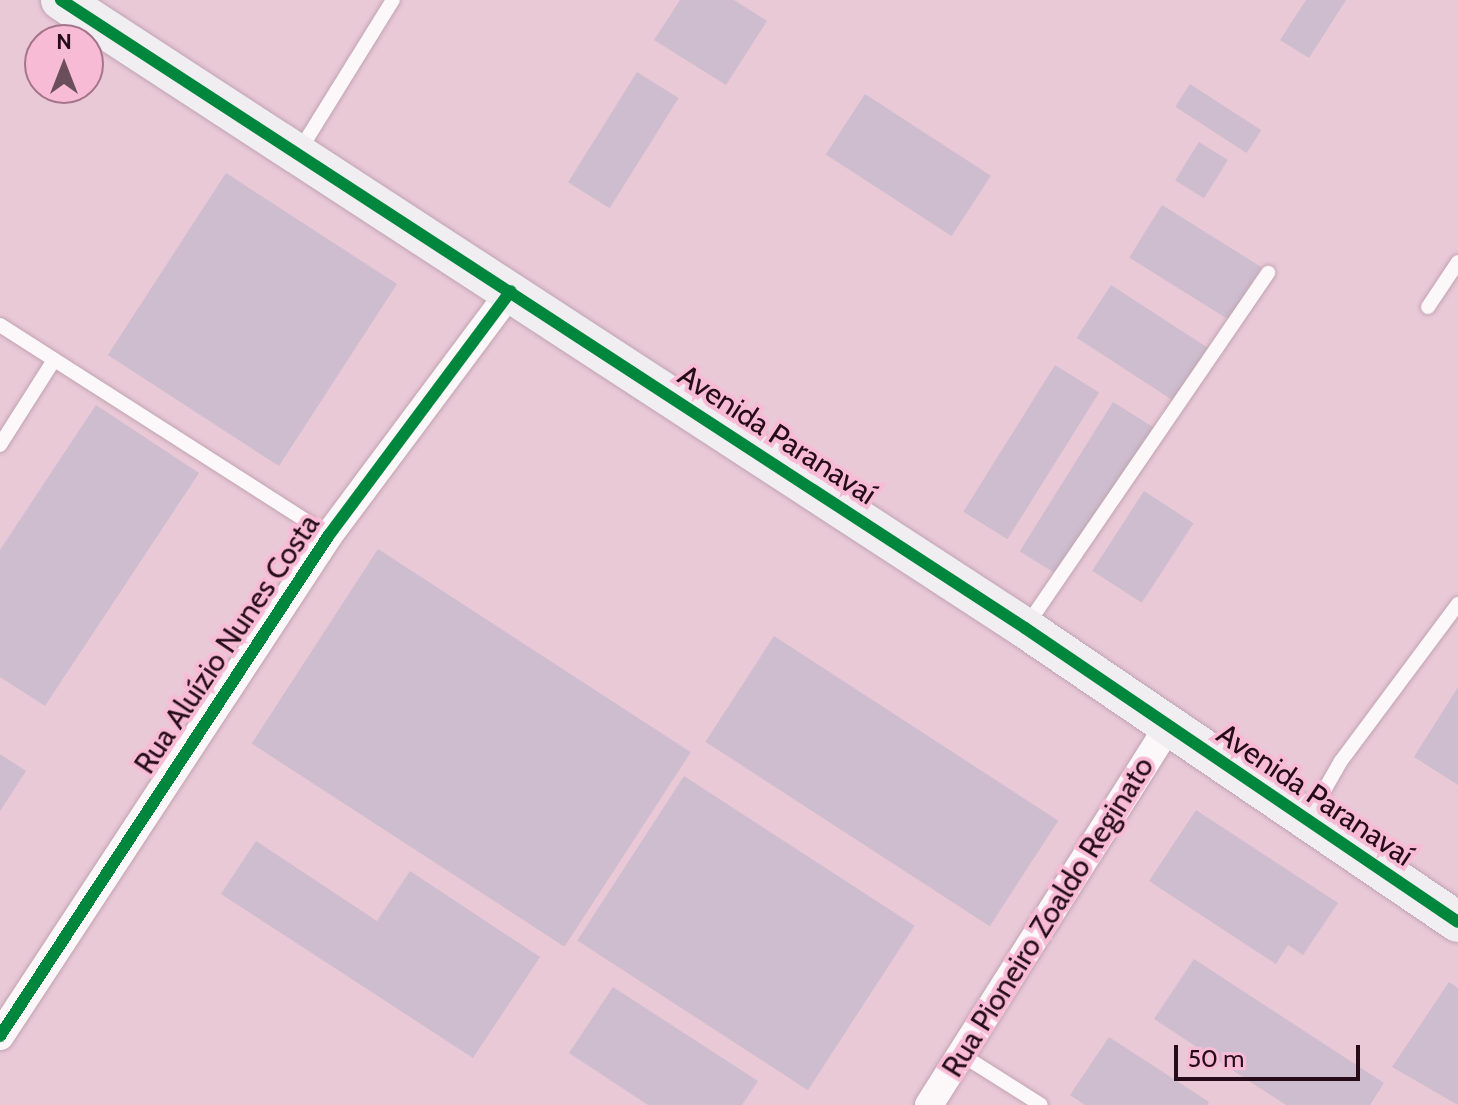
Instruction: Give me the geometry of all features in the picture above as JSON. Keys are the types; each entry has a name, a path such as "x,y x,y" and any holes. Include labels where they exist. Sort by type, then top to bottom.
{"street":[{"name":"Avenida Paranavaí","path":"61,0 1025,628 1167,729 1458,922"},
{"name":"Rua Aluízio Nunes Costa","path":"0,1036 329,535 511,291"},
{"name":"Rua Pioneiro Zoaldo Reginato","path":"929,1105 1167,729"}],"lane":[{"path":"298,154 393,0"},
{"path":"1428,307 1458,262"},
{"path":"1025,628 1268,273"},
{"path":"0,325 329,535"},
{"path":"0,445 54,360"},
{"path":"1307,819 1341,761 1458,604"},
{"path":"962,1055 1041,1105"}],"building":[{"path":"680,0 734,0 767,21 726,85 654,40"},
{"path":"1306,0 1346,0 1309,58 1280,40"},
{"path":"637,72 679,98 610,208 568,182"},
{"path":"1190,84 1261,130 1247,153 1175,107"},
{"path":"865,94 991,176 952,236 826,154"},
{"path":"1199,142 1228,160 1204,198 1175,180"},
{"path":"226,173 397,284 279,466 108,355"},
{"path":"1162,205 1261,267 1228,320 1129,258"},
{"path":"1111,285 1211,350 1176,403 1077,338"},
{"path":"1055,365 1099,393 1007,539 963,512"},
{"path":"1113,402 1155,428 1061,577 1020,551"},
{"path":"96,405 199,473 45,706 0,677 0,550"},
{"path":"1144,491 1193,523 1142,603 1092,571"},
{"path":"378,549 691,752 564,947 252,744"},
{"path":"774,636 1058,821 990,926 705,742"},
{"path":"1458,687 1458,785 1414,757"},
{"path":"0,754 26,771 0,811"},
{"path":"684,776 915,926 808,1090 577,940"},
{"path":"1196,810 1338,903 1303,955 1288,945 1276,964 1149,881"},
{"path":"256,841 377,921 410,871 540,957 473,1058 221,894"},
{"path":"1194,959 1384,1083 1370,1105 1286,1105 1154,1019"},
{"path":"1449,982 1458,988 1458,1105 1392,1067"},
{"path":"613,987 758,1081 742,1105 648,1105 569,1053"},
{"path":"1109,1037 1209,1102 1207,1105 1085,1105 1070,1095"}],"cycle path":[{"path":"61,0 1025,628 1458,922"},
{"path":"0,1036 329,535 511,291"}]}
